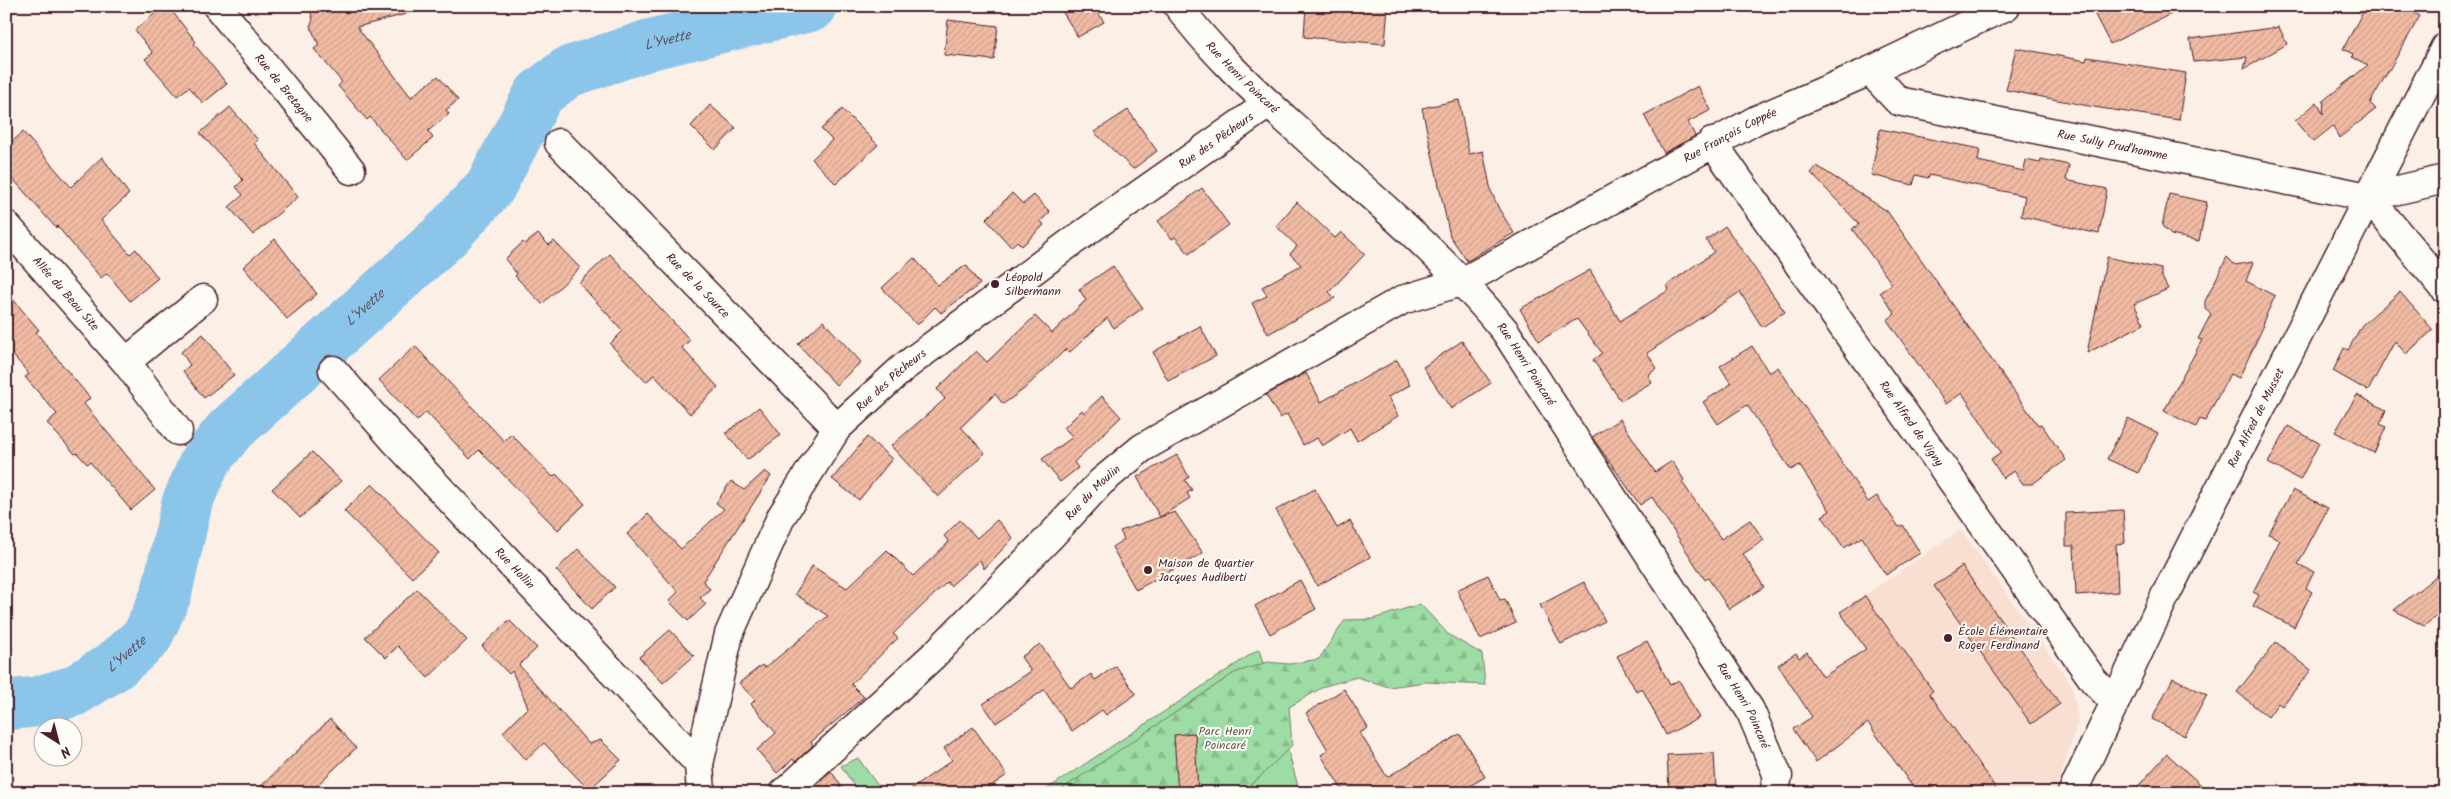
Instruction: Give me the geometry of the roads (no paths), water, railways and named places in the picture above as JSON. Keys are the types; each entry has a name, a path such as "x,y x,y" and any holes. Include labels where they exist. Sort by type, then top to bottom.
{"street":[{"name":"Rue de Bretagne","path":"217,6 351,170"},
{"name":"Rue Henri Poincaré","path":"1178,6 1200,36 1268,104 1464,281 1505,330 1750,710 1782,787"},
{"name":"Rue François Coppée","path":"1464,281 1712,142 1782,108 1870,72 2006,6"},
{"name":"Rue Alfred de Musset","path":"2072,793 2166,594 2445,47"},
{"name":"Rue Sully Prud'homme","path":"1870,72 1898,101 2368,198"},
{"name":"Rue des Pêcheurs","path":"701,793 699,764 729,634 781,517 837,428 904,367 1066,246 1268,104"},
{"name":"Rue Alfred de Vigny","path":"1712,142 2088,673 2115,702"},
{"name":"Rue de la Source","path":"559,143 837,428"},
{"path":"2445,179 2368,198 2445,289"},
{"name":"Allée du Beau Site","path":"6,225 126,362 178,431"},
{"name":"Rue du Moulin","path":"784,793 934,655 1101,482 1142,448 1402,300 1464,281"},
{"path":"126,362 203,298"},
{"name":"Rue Hollin","path":"333,370 396,442 699,764"}],"waterway":[{"name":"L'Yvette","path":"6,705 36,702 74,691 114,666 147,637 166,595 187,503 205,461 229,431 446,235 490,187 539,94 568,72 652,44 812,6"}],"place":[{"name":"Léopold Silbermann","path":"995,284"},
{"name":"Maison de Quartier Jacques Audiberti","path":"1148,570"},
{"name":"École Élémentaire Roger Ferdinand","path":"1948,638"}],"park label":[{"name":"Parc Henri Poincaré","path":"1225,738"}]}
